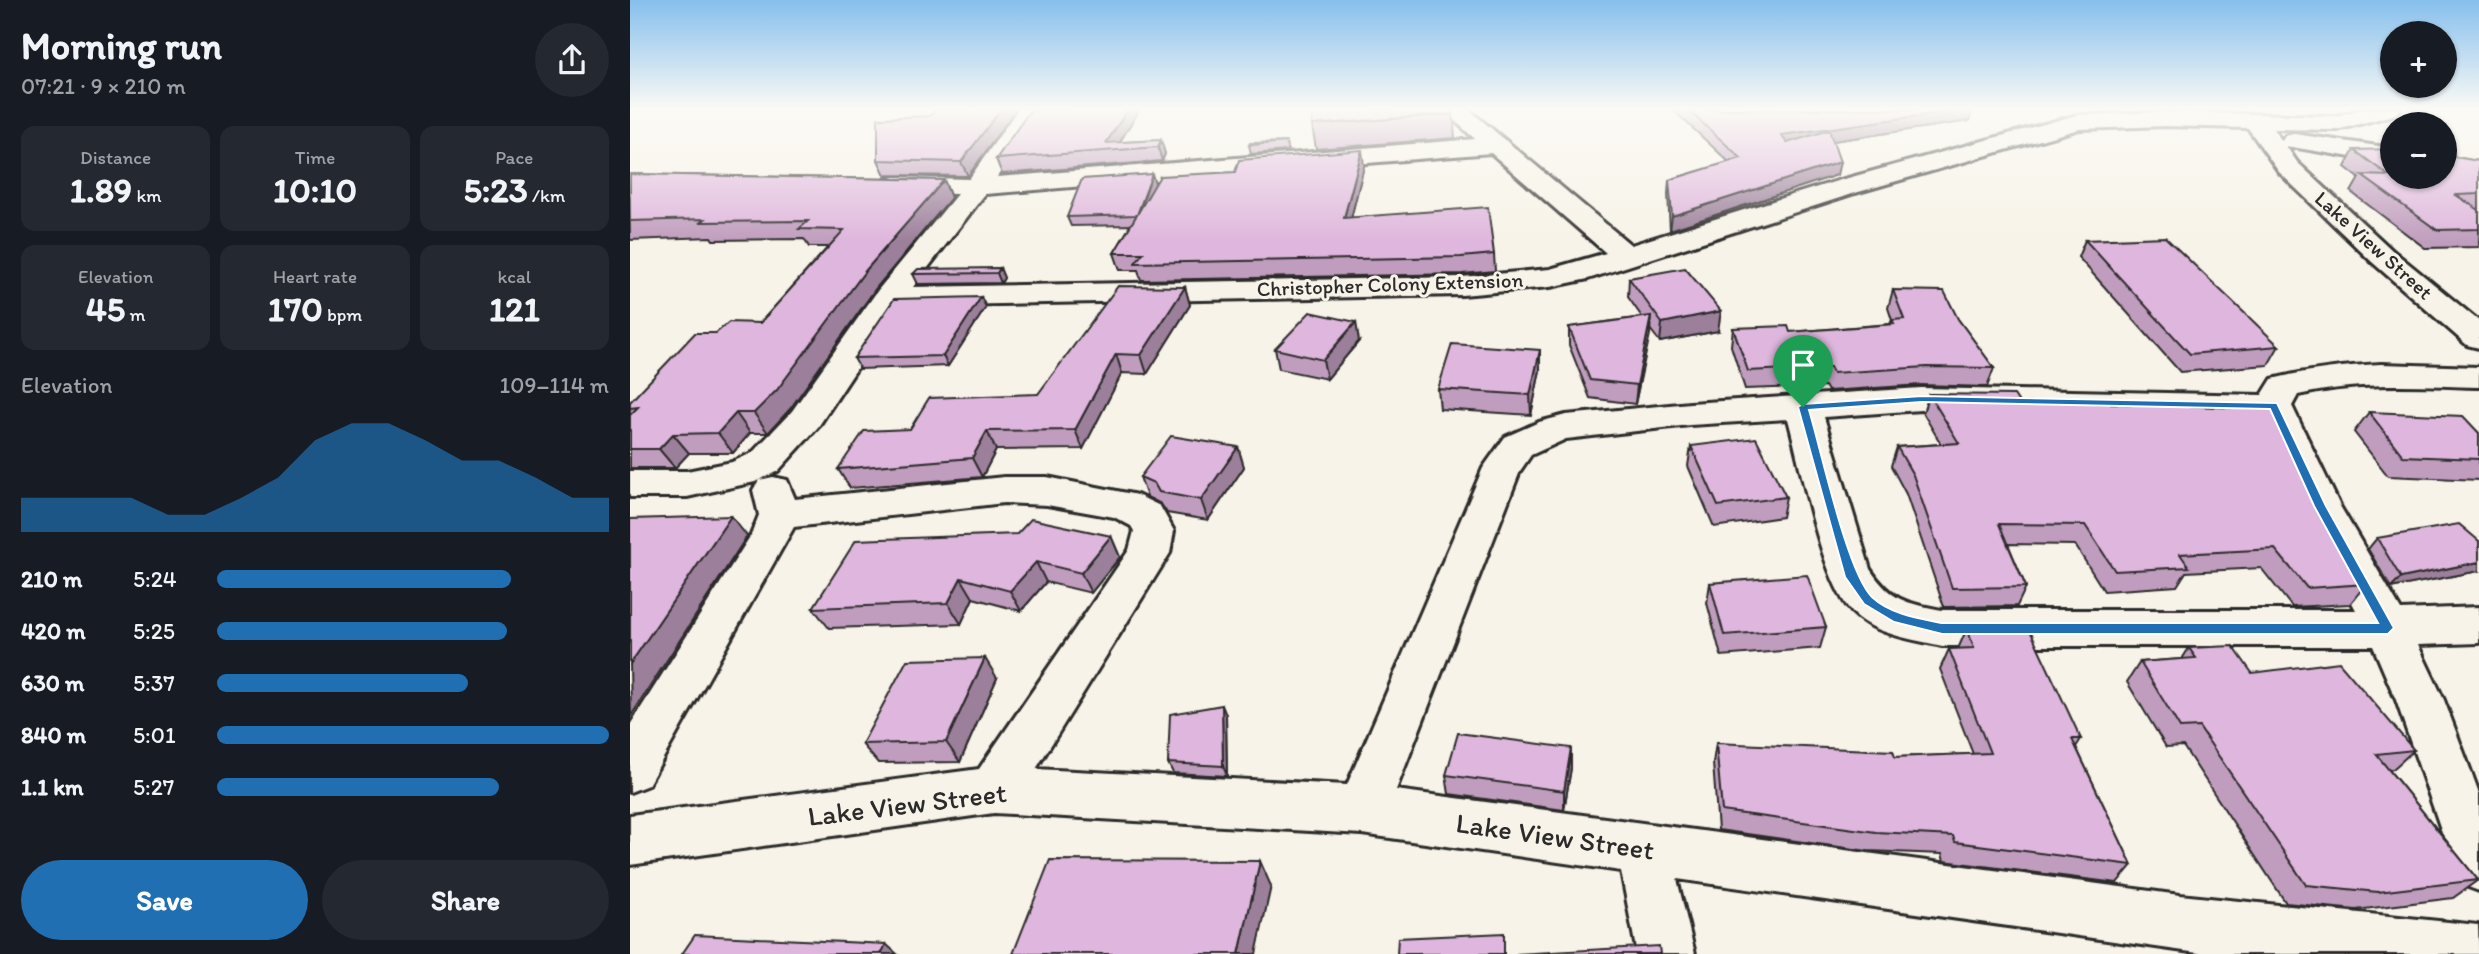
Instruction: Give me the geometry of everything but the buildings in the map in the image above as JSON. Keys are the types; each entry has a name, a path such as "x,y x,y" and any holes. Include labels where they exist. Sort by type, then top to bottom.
{"street":[{"path":"630,484 687,484 741,473 765,462 805,419 890,297 977,187 1000,154"},
{"path":"866,185 977,187 1392,154"},
{"path":"1507,154 1628,257"},
{"name":"Christopher Colony Extension","path":"890,297 1462,286 1564,276 1846,187 1968,154"},
{"name":"Lake View Street","path":"2278,154 2288,167 2382,256 2479,338"},
{"path":"2479,377 2366,375 2318,379 2284,387 2274,406 2320,506 2388,628 2420,700 2479,865"},
{"path":"1362,810 1502,468 1518,446 1540,434 1566,427 1690,414 1922,399 2274,406"},
{"path":"1803,407 1850,573 1868,601 1899,619 1942,628 2388,628 2479,625"},
{"path":"630,769 770,538 779,515 765,462"},
{"path":"779,515 1004,490 1060,493 1123,505 1146,516 1154,531 1149,553 994,790"},
{"name":"Lake View Street","path":"630,840 994,790 1362,810 2180,923 2478,954"},
{"path":"1643,848 1666,954"}],"route":[{"path":"1922,399 2274,406 2320,506 2388,628 1942,628 1899,619 1868,601 1850,573 1803,407 1922,399"}]}
